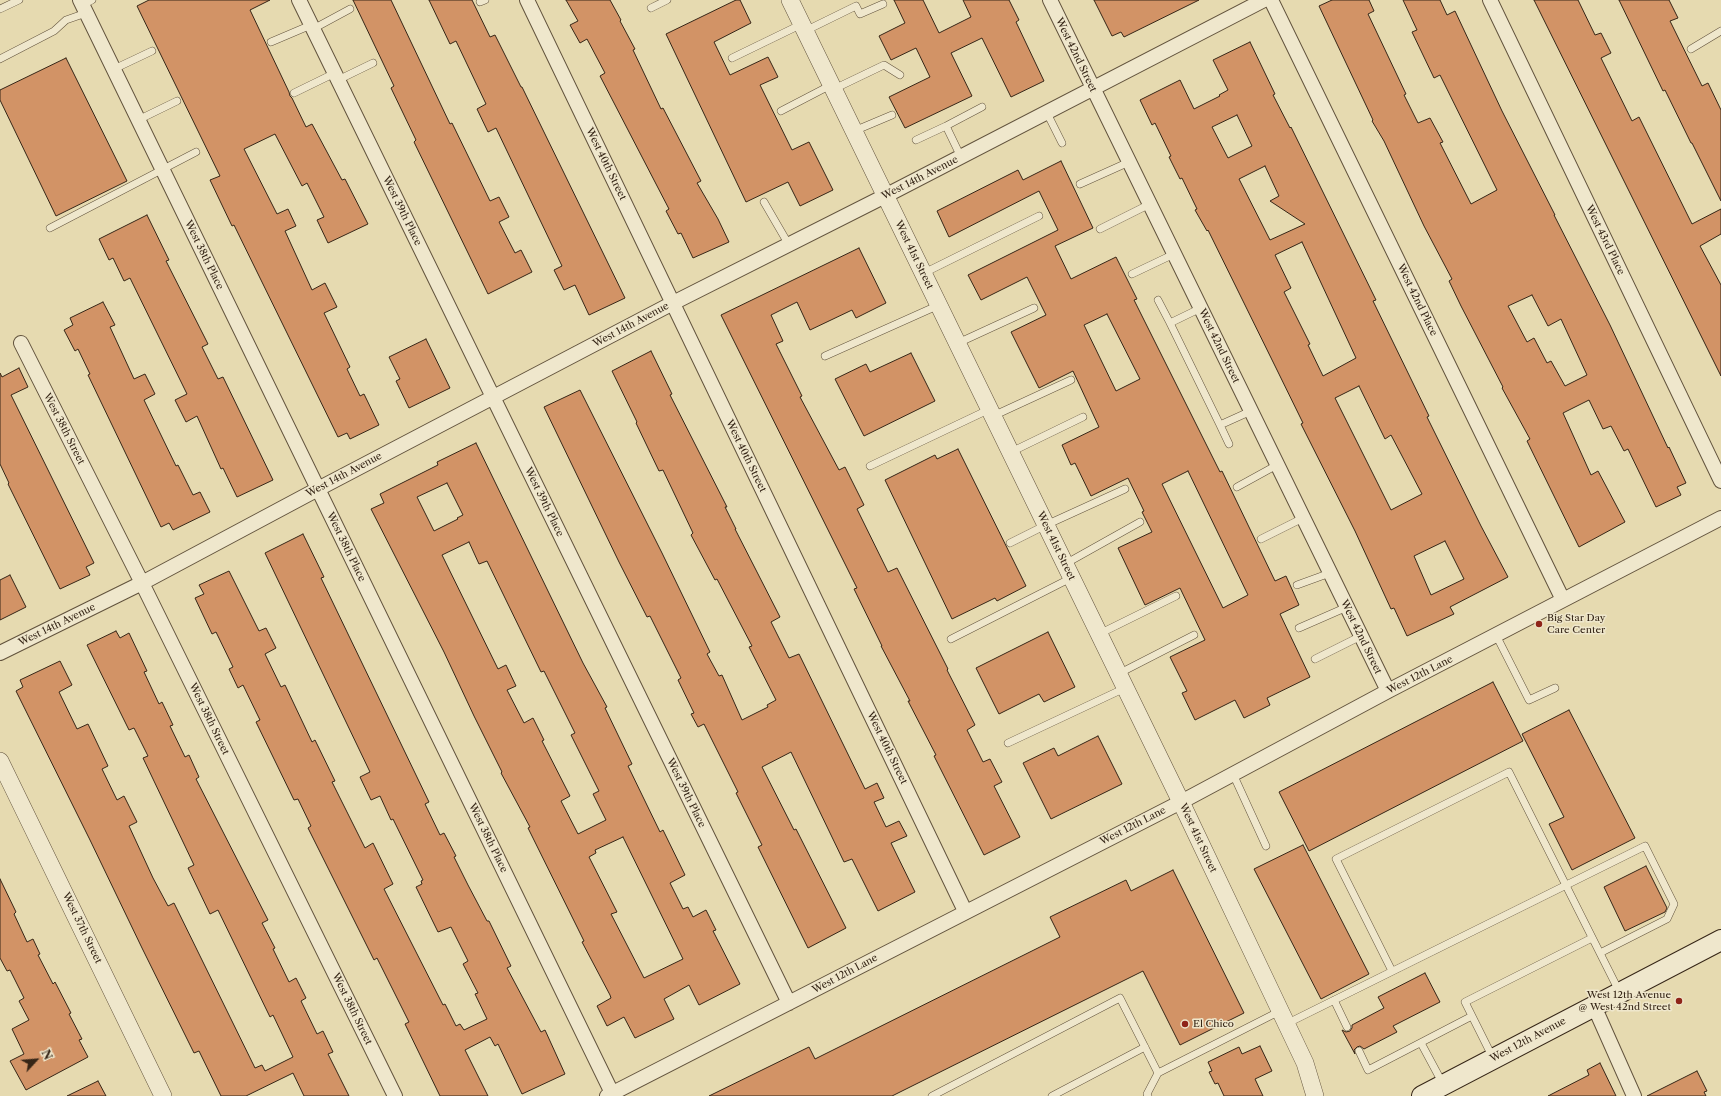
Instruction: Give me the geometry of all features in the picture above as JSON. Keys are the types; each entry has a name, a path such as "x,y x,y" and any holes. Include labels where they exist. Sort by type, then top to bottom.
{"main road":[{"name":"West 12th Avenue","path":"1422,1096 1721,940"}],"street":[{"name":"West 39th Place","path":"299,0 789,1003"},
{"name":"West 40th Street","path":"528,0 965,911"},
{"name":"West 41st Street","path":"790,0 1181,802 1305,1063 1315,1096"},
{"name":"West 42nd Street","path":"1050,0 1388,691"},
{"name":"West 14th Avenue","path":"0,653 142,583 673,303 885,196 1264,0"},
{"name":"West 42nd Place","path":"1271,0 1563,600"},
{"name":"West 43rd Place","path":"1490,0 1721,481"},
{"name":"West 38th Place","path":"85,4 138,120 318,489 610,1095"},
{"name":"West 38th Street","path":"21,343 142,583 395,1096"},
{"name":"West 12th Lane","path":"610,1095 965,911 1181,802 1388,691 1721,518"},
{"name":"West 37th Street","path":"0,761 163,1096"},
{"path":"1594,1006 1634,1096"}],"lane":[{"path":"0,9 19,0"},
{"path":"650,8 667,0"},
{"path":"0,59 54,31 85,4"},
{"path":"732,58 856,6 860,14 884,4"},
{"path":"271,42 350,9"},
{"path":"1691,49 1721,32"},
{"path":"114,69 152,51"},
{"path":"294,93 373,63"},
{"path":"781,111 884,65 900,75"},
{"path":"138,120 177,100"},
{"path":"916,140 982,107"},
{"path":"1046,113 1062,143"},
{"path":"854,131 892,115"},
{"path":"946,126 961,157"},
{"path":"50,228 196,152"},
{"path":"1080,184 1129,162"},
{"path":"764,202 788,244"},
{"path":"1100,229 1150,204"},
{"path":"923,273 1039,216"},
{"path":"1132,274 1174,254"},
{"path":"1158,300 1229,444"},
{"path":"825,356 939,305"},
{"path":"958,343 1034,308"},
{"path":"1170,323 1201,308"},
{"path":"870,466 1071,380"},
{"path":"1220,425 1251,411"},
{"path":"1011,452 1083,417"},
{"path":"1237,487 1277,465"},
{"path":"1010,544 1046,525 1126,489"},
{"path":"1262,539 1303,518"},
{"path":"951,639 1068,571 1140,522"},
{"path":"1297,585 1330,573"},
{"path":"1099,634 1176,596"},
{"path":"1300,628 1347,608"},
{"path":"1008,743 1122,681 1194,635"},
{"path":"1496,635 1529,700 1555,688"},
{"path":"1315,659 1360,636"},
{"path":"1392,971 1336,859 1509,772 1620,992"},
{"path":"1233,774 1266,846"},
{"path":"1146,1095 1158,1073 1283,1017 1334,1000 1645,846 1674,904 1667,919 1600,953"},
{"path":"1493,1058 1465,1002 1592,938"},
{"path":"932,1096 1120,998 1158,1073"},
{"path":"1334,1000 1347,1027"},
{"path":"1359,1051 1368,1070 1472,1016"},
{"path":"1422,1043 1443,1085"},
{"path":"1052,1096 1145,1047"}],"building":[{"path":"149,0 270,0 250,10 306,127 312,124 342,180 345,179 368,224 328,243 317,220 324,217 307,183 302,186 275,134 244,149 277,214 288,209 296,226 285,231 312,290 325,283 337,307 324,313 350,367 347,369 360,396 364,394 379,425 350,439 347,433 338,437 234,225 232,226 210,180 220,176 137,6"},
{"path":"353,0 391,0 450,124 452,123 490,201 499,197 509,217 499,222 515,253 521,250 532,272 488,294 414,142 416,140 391,88 394,86"},
{"path":"429,0 472,0 490,37 495,35 522,87 625,298 589,315 575,285 564,290 554,270 562,266 496,128 488,132 477,109 486,104 456,41 450,44"},
{"path":"566,0 610,0 635,49 633,50 661,109 663,108 701,181 697,183 718,219 729,242 693,258 681,233 678,234 666,211 669,209 600,76 605,73 587,39 580,43 570,25 578,21"},
{"path":"736,0 740,0 751,23 714,42 730,75 768,57 778,77 760,85 792,150 809,142 833,190 800,206 788,182 746,202 666,34"},
{"path":"894,0 923,0 939,33 971,17 963,0 1009,0 1019,20 1016,22 1044,81 1011,97 982,38 951,53 972,96 905,128 889,97 930,77 916,48 891,60 879,36 905,23"},
{"path":"1094,0 1199,0 1124,37 1121,32 1112,36"},
{"path":"1332,0 1369,0 1374,11 1368,14 1418,123 1430,118 1443,142 1440,143 1471,204 1497,190 1440,75 1434,78 1412,32 1417,30 1403,0 1440,0 1447,15 1455,11 1502,111 1610,325 1686,483 1677,487 1681,495 1656,507 1628,449 1624,451 1611,426 1603,429 1589,400 1563,413 1591,475 1598,471 1625,522 1579,547 1527,441 1530,439 1502,388 1503,387 1461,306 1449,281 1452,279 1424,226 1384,141 1372,121 1373,120 1319,6","holes":["1532,295 1548,326 1561,319 1587,375 1565,386 1551,361 1547,363 1534,338 1527,342 1508,306"]},
{"path":"1534,0 1578,0 1595,35 1601,33 1611,53 1601,58 1632,121 1639,117 1692,224 1721,209 1721,234 1700,246 1721,285 1721,376"},
{"path":"1619,0 1669,0 1678,18 1670,21 1702,86 1708,83 1721,110 1721,201 1665,90 1663,91"},
{"path":"1250,42 1275,94 1273,95 1290,128 1291,127 1376,300 1373,301 1429,416 1427,417 1508,577 1450,607 1454,614 1407,636 1394,608 1391,609 1355,531 1301,424 1303,423 1208,230 1207,231 1195,210 1197,209 1182,178 1180,179 1169,157 1171,156 1155,123 1152,125 1140,100 1180,80 1194,109 1220,96 1219,95 1228,90 1213,60","holes":["1237,115 1252,146 1228,158 1212,127","1265,166 1279,196 1270,201 1305,224 1270,240 1239,179","1302,242 1356,358 1323,376 1308,345 1310,344 1284,292 1291,288 1275,255","1359,386 1385,439 1391,435 1422,494 1391,510 1335,398","1445,541 1464,579 1431,595 1414,556"]},
{"path":"66,58 127,181 56,216 0,100 0,90"},
{"path":"1061,161 1093,228 1055,246 1071,279 1116,257 1137,299 1134,300 1220,472 1222,471 1275,581 1286,576 1299,605 1280,614 1310,677 1267,698 1270,705 1244,718 1235,700 1195,720 1182,693 1187,691 1170,657 1205,640 1180,588 1145,605 1118,548 1152,532 1142,512 1144,511 1128,478 1091,496 1075,463 1071,465 1062,445 1099,427 1073,371 1039,388 1011,332 1046,315 1027,277 981,300 968,275 1058,230 1039,191 949,237 937,211 1018,170 1023,180","holes":["1107,314 1140,379 1116,391 1084,325","1188,471 1248,595 1223,608 1162,484"]},
{"path":"147,215 169,260 166,261 208,344 202,347 218,379 223,377 273,480 237,497 223,468 221,469 197,416 186,422 175,400 187,394 130,278 124,281 113,258 109,260 99,239"},
{"path":"859,248 886,303 856,318 852,310 810,330 797,302 771,315 783,341 776,344 802,396 800,397 839,470 845,467 864,505 857,509 888,572 897,568 948,669 947,670 975,725 967,730 983,762 990,759 1002,782 994,786 1020,837 984,855 934,756 936,755 908,701 910,701 881,646 854,589 857,588 721,315"},
{"path":"103,302 115,325 110,327 134,379 145,374 155,394 144,400 176,466 178,465 193,495 200,492 210,512 173,530 169,523 161,527 88,375 90,374 78,349 75,351 64,330 73,325 70,318"},
{"path":"426,339 450,388 409,408 396,381 400,379 389,357"},
{"path":"651,351 672,394 670,395 727,507 725,507 735,529 780,617 771,622 789,658 799,654 865,789 877,783 884,798 874,802 886,827 899,821 907,836 891,843 915,892 878,911 852,859 844,862 791,752 762,767 794,830 796,829 846,928 808,948 758,847 762,845 736,793 738,792 704,724 698,727 691,714 694,713 678,680 681,678 650,616 647,617 619,562 544,407 580,390 710,652 707,654 719,676 722,675 742,720 768,707 767,705 776,700 749,647 752,646 717,579 715,580 691,535 693,533 663,470 659,471 612,371"},
{"path":"911,353 935,401 864,436 835,379 866,364 870,372"},
{"path":"19,368 28,387 11,395 94,563 86,567 90,575 60,589 8,484 9,483 0,464 0,373 2,377"},
{"path":"476,443 583,663 607,707 605,708 632,764 628,766 660,832 663,830 685,875 670,883 683,909 688,907 693,917 706,910 716,930 713,931 740,984 699,1005 689,985 664,999 674,1019 635,1038 624,1017 607,1026 597,1006 611,998 610,995 582,942 584,941 528,828 530,827 501,773 502,772 444,652 371,509 384,503 380,494 438,465 437,462","holes":["447,483 463,515 434,531 417,497","469,542 479,564 487,561 541,672 544,671 575,733 571,735 599,791 593,794 606,820 578,834 561,801 570,796 542,741 544,740 533,718 524,723 507,690 516,686 506,665 498,669 442,555","623,837 683,959 644,978 611,914 617,912 589,857 596,853 595,850"]},
{"path":"958,449 1026,586 997,601 995,598 952,619 885,480 935,455 937,459"},
{"path":"303,534 324,577 321,578 429,802 425,804 440,835 444,833 456,856 454,857 468,885 487,921 489,921 511,966 507,968 541,1032 545,1030 565,1074 522,1094 498,1044 495,1046 490,1037 465,1050 488,1096 440,1096 405,1024 409,1022 377,958 374,960 308,828 311,826 298,799 294,800 256,722 260,720 243,685 238,688 229,669 233,667 216,632 212,634 195,598 204,594 199,585 229,571 259,631 266,628 276,648 265,654 281,687 285,685 312,742 315,740 335,781 332,782 365,848 373,843 393,884 384,889 443,1005 445,1004 456,1026 460,1024 464,1030 487,1019 475,994 478,993 463,964 468,961 451,927 438,932 416,887 422,884 421,881 423,880 393,819 391,820 380,796 371,800 360,777 370,772 265,553"},
{"path":"10,575 26,607 0,620 0,580"},
{"path":"116,631 120,638 129,633 147,671 144,672 159,704 162,702 173,725 170,726 185,757 189,755 199,777 196,779 268,920 262,923 275,948 273,949 289,982 296,978 306,998 301,1001 317,1034 323,1031 333,1052 328,1054 349,1096 304,1096 293,1073 246,1096 221,1096 199,1051 194,1053 16,691 23,687 20,680 60,661 72,685 59,692 77,729 88,724 108,766 102,769 117,800 124,796 137,822 129,826 153,878 168,906 174,903 255,1068 262,1065 265,1071 293,1057 273,1015 270,1017 218,910 210,914 188,868 194,865 143,758 148,756 134,728 129,730 87,645"},
{"path":"1048,632 1075,687 1044,702 1039,694 999,714 976,668"},
{"path":"1493,682 1523,741 1309,851 1279,792"},
{"path":"1569,710 1635,838 1572,870 1549,824 1564,817 1522,734"},
{"path":"1098,736 1122,784 1051,819 1023,763 1054,748 1058,756"},
{"path":"1303,845 1369,974 1321,999 1254,869"},
{"path":"1646,866 1667,908 1665,912 1625,931 1604,887"},
{"path":"1173,870 1244,1013 1180,1045 1143,971 892,1096 709,1096 809,1047 815,1059 1060,937 1050,917 1126,880 1131,891"},
{"path":"0,879 16,912 14,914 27,942 33,939 40,954 38,955 53,984 55,982 71,1013 69,1014 82,1039 79,1040 88,1057 26,1090 10,1061 24,1054 12,1029 29,1020 19,1001 24,998 10,970 7,971 0,958"},
{"path":"1425,973 1440,1002 1393,1026 1397,1032 1364,1049 1360,1046 1357,1047 1354,1050 1355,1054 1342,1030 1346,1032 1350,1031 1352,1025 1384,1008 1378,997"},
{"path":"1260,1046 1272,1071 1255,1079 1263,1096 1224,1096 1218,1083 1215,1084 1209,1072 1212,1071 1208,1062 1239,1047 1242,1054"},
{"path":"1600,1063 1616,1096 1548,1096 1589,1075 1587,1070"},
{"path":"1697,1071 1707,1091 1704,1092 1706,1096 1647,1096"},
{"path":"98,1081 106,1096 67,1096"}],"place":[{"name":"Big Star Day Care Center","path":"1539,624"},
{"name":"West 12th Avenue @ West 42nd Street","path":"1679,1001"},
{"name":"El Chico","path":"1185,1024"}]}
